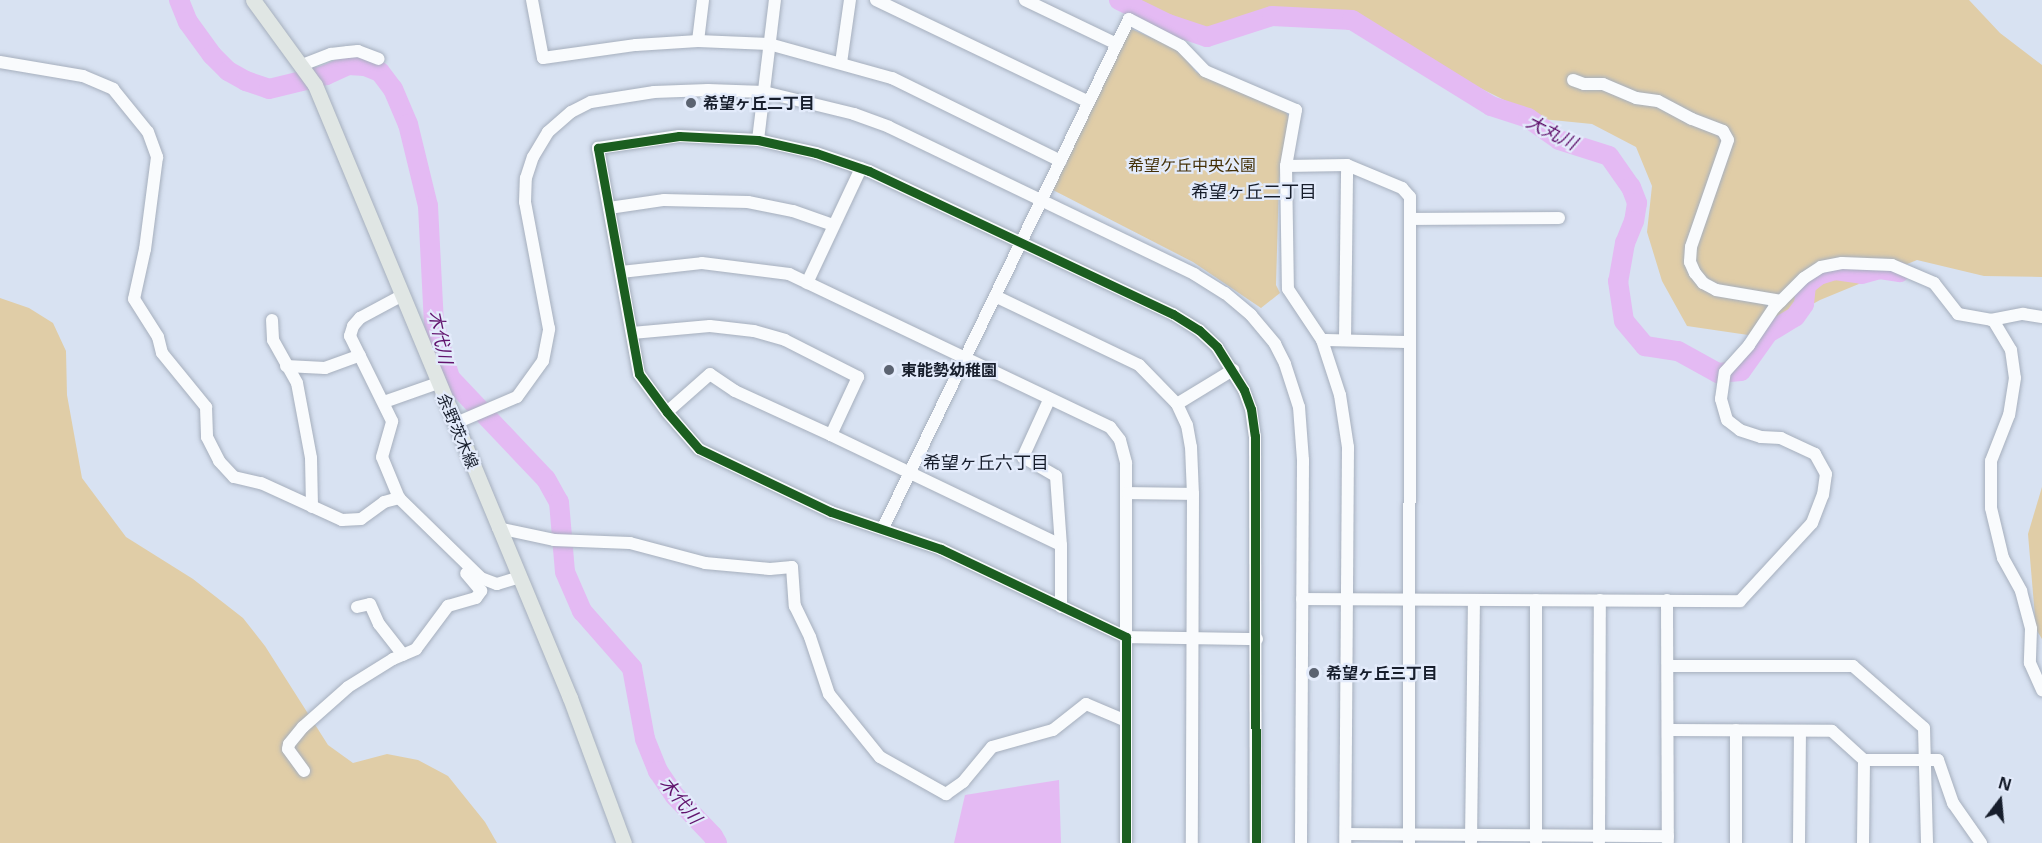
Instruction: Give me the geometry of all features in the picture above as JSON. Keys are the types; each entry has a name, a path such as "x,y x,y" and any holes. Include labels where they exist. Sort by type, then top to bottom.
{"main road":[{"name":"余野茨木線","path":"253,0 315,85 438,383 459,422 498,528 570,698 624,843"}],"street":[{"path":"535,0 543,58 636,45 698,41 769,44 892,78 1061,160"},
{"path":"698,41 703,0"},
{"path":"758,140 775,0"},
{"path":"841,63 850,0"},
{"path":"876,0 1089,102"},
{"path":"1025,0 1117,44"},
{"path":"883,528 1129,19 1180,46 1205,71 1296,110 1286,166 1288,289 1322,340 1340,395 1348,447 1346,838 1668,840 1667,600"},
{"path":"304,68 331,54 358,51 380,59"},
{"path":"0,62 83,76 113,89 148,132 157,157 145,249 134,299 158,337 162,353 206,407 207,437 219,460 234,477 261,483 342,520 361,519 384,502 399,498"},
{"path":"1573,80 1584,84 1603,84 1636,98 1658,101 1692,119 1717,126 1723,131 1728,140 1691,248 1690,262 1703,283 1716,290 1781,301"},
{"path":"459,422 518,397 543,361 548,344 546,311 525,202 526,178 532,157 548,132 571,112 591,102 654,92 708,90 764,92 854,114 889,127 1194,274 1225,293 1251,315 1275,344 1285,364 1299,407 1303,460 1301,843"},
{"path":"1256,843 1257,639 1255,436 1251,409 1233,370 1216,347 1199,330 1173,314 861,168 816,153 758,140 679,136 598,148 639,374 667,412 699,449 831,512 940,549 1126,637 1257,639"},
{"path":"1286,166 1347,165 1402,188 1410,197 1409,839"},
{"path":"1345,340 1347,165"},
{"path":"807,283 861,168"},
{"path":"609,208 664,200 748,202 793,211 834,225"},
{"path":"1410,219 1559,218"},
{"path":"1302,599 1740,601 1812,523 1823,495 1826,474 1815,453 1781,438 1761,437 1740,430 1727,420 1721,399 1724,375 1781,301 1804,278 1821,267 1842,262 1855,265 1892,265 1934,283 1958,314 1993,320 2023,314 2042,317"},
{"path":"621,272 702,263 789,274 966,357 1049,400 1110,427 1123,449 1128,493 1126,843"},
{"path":"401,296 360,318 353,326 351,336 392,421 382,456 399,498 481,578 497,584 520,577"},
{"path":"995,296 1139,365 1177,404 1187,425 1191,447 1193,494 1192,843"},
{"path":"272,320 273,340 285,366 297,383 311,458 312,507"},
{"path":"1993,320 2011,350 2016,378 2006,423 1991,461 1991,508 2003,558 2021,591 2031,629 2030,663 2042,690"},
{"path":"632,333 710,326 754,331 785,340 858,377 831,435"},
{"path":"1322,340 1410,342"},
{"path":"285,366 325,368 360,355"},
{"path":"1177,404 1233,370"},
{"path":"667,412 710,374 735,391 1060,545"},
{"path":"384,402 438,383"},
{"path":"1049,400 1023,457 1056,476 1061,607"},
{"path":"1128,493 1193,494"},
{"path":"498,528 575,542 630,543 705,563 770,569 792,567 795,606 810,637 829,693 880,758 946,794 963,782 992,747 1053,730 1086,704 1126,722"},
{"path":"304,771 288,749 303,727 348,687 416,649 448,606 479,595 481,591 466,574 456,555"},
{"path":"1536,600 1536,839"},
{"path":"1599,839 1600,600"},
{"path":"1472,839 1473,601"},
{"path":"357,607 370,604 379,624 403,655"},
{"path":"1668,666 1852,666 1924,728 1927,843"},
{"path":"1668,730 1832,731 1864,760 1938,760 1953,803 1982,843"},
{"path":"1736,730 1736,843"},
{"path":"1799,843 1800,731"},
{"path":"1863,843 1864,760"}],"green space":[{"path":"1138,0 1969,0 2000,33 2042,65 2042,277 1984,276 1917,260 1820,300 1755,336 1687,326 1662,281 1647,232 1652,186 1636,147 1592,124 1542,119 1432,64 1363,33 1311,21 1167,37"},
{"name":"希望ケ丘中央公園","path":"1129,28 1178,49 1196,72 1286,112 1289,118 1279,180 1276,285 1280,293 1261,308 1193,262 1053,190"},
{"path":"0,298 29,308 53,323 66,351 67,395 82,478 126,537 193,579 243,618 265,646 328,745 353,763 387,754 418,760 448,776 485,822 497,843 0,843"},
{"path":"2042,487 2042,639 2036,629 2028,534"}],"shaded area":[{"path":"1059,780 1061,843 954,843 965,795"}],"waterway":[{"name":"木代川","path":"179,0 188,22 212,55 228,71 246,81 269,89 326,75 348,65 365,66 380,72 393,89 408,124 428,206 434,323 450,378 546,479 559,502 565,572 582,611 632,668 645,739 658,771 675,796 717,843"},
{"name":"大丸川","path":"1119,0 1168,24 1207,37 1272,16 1352,20 1491,106 1528,118 1559,140 1609,156 1631,187 1637,203 1634,221 1625,243 1618,281 1624,321 1645,346 1678,351 1718,373 1741,371 1768,333 1795,317 1804,304 1806,285 1819,275 1835,270 1862,274 1880,269 1900,272"}],"cycle path":[{"path":"1126,843 1126,637 941,549 831,512 699,449 667,412 639,374 598,148 679,136 758,140 816,153 869,171 1173,314 1199,330 1217,347 1244,390 1251,409 1255,436 1256,843"}],"place":[{"name":"希望ヶ丘二丁目","path":"691,103"},
{"name":"東能勢幼稚園","path":"889,370"},
{"name":"希望ヶ丘三丁目","path":"1314,673"}],"district":[{"name":"希望ヶ丘二丁目","path":"1254,191"},
{"name":"希望ヶ丘六丁目","path":"986,462"}]}
